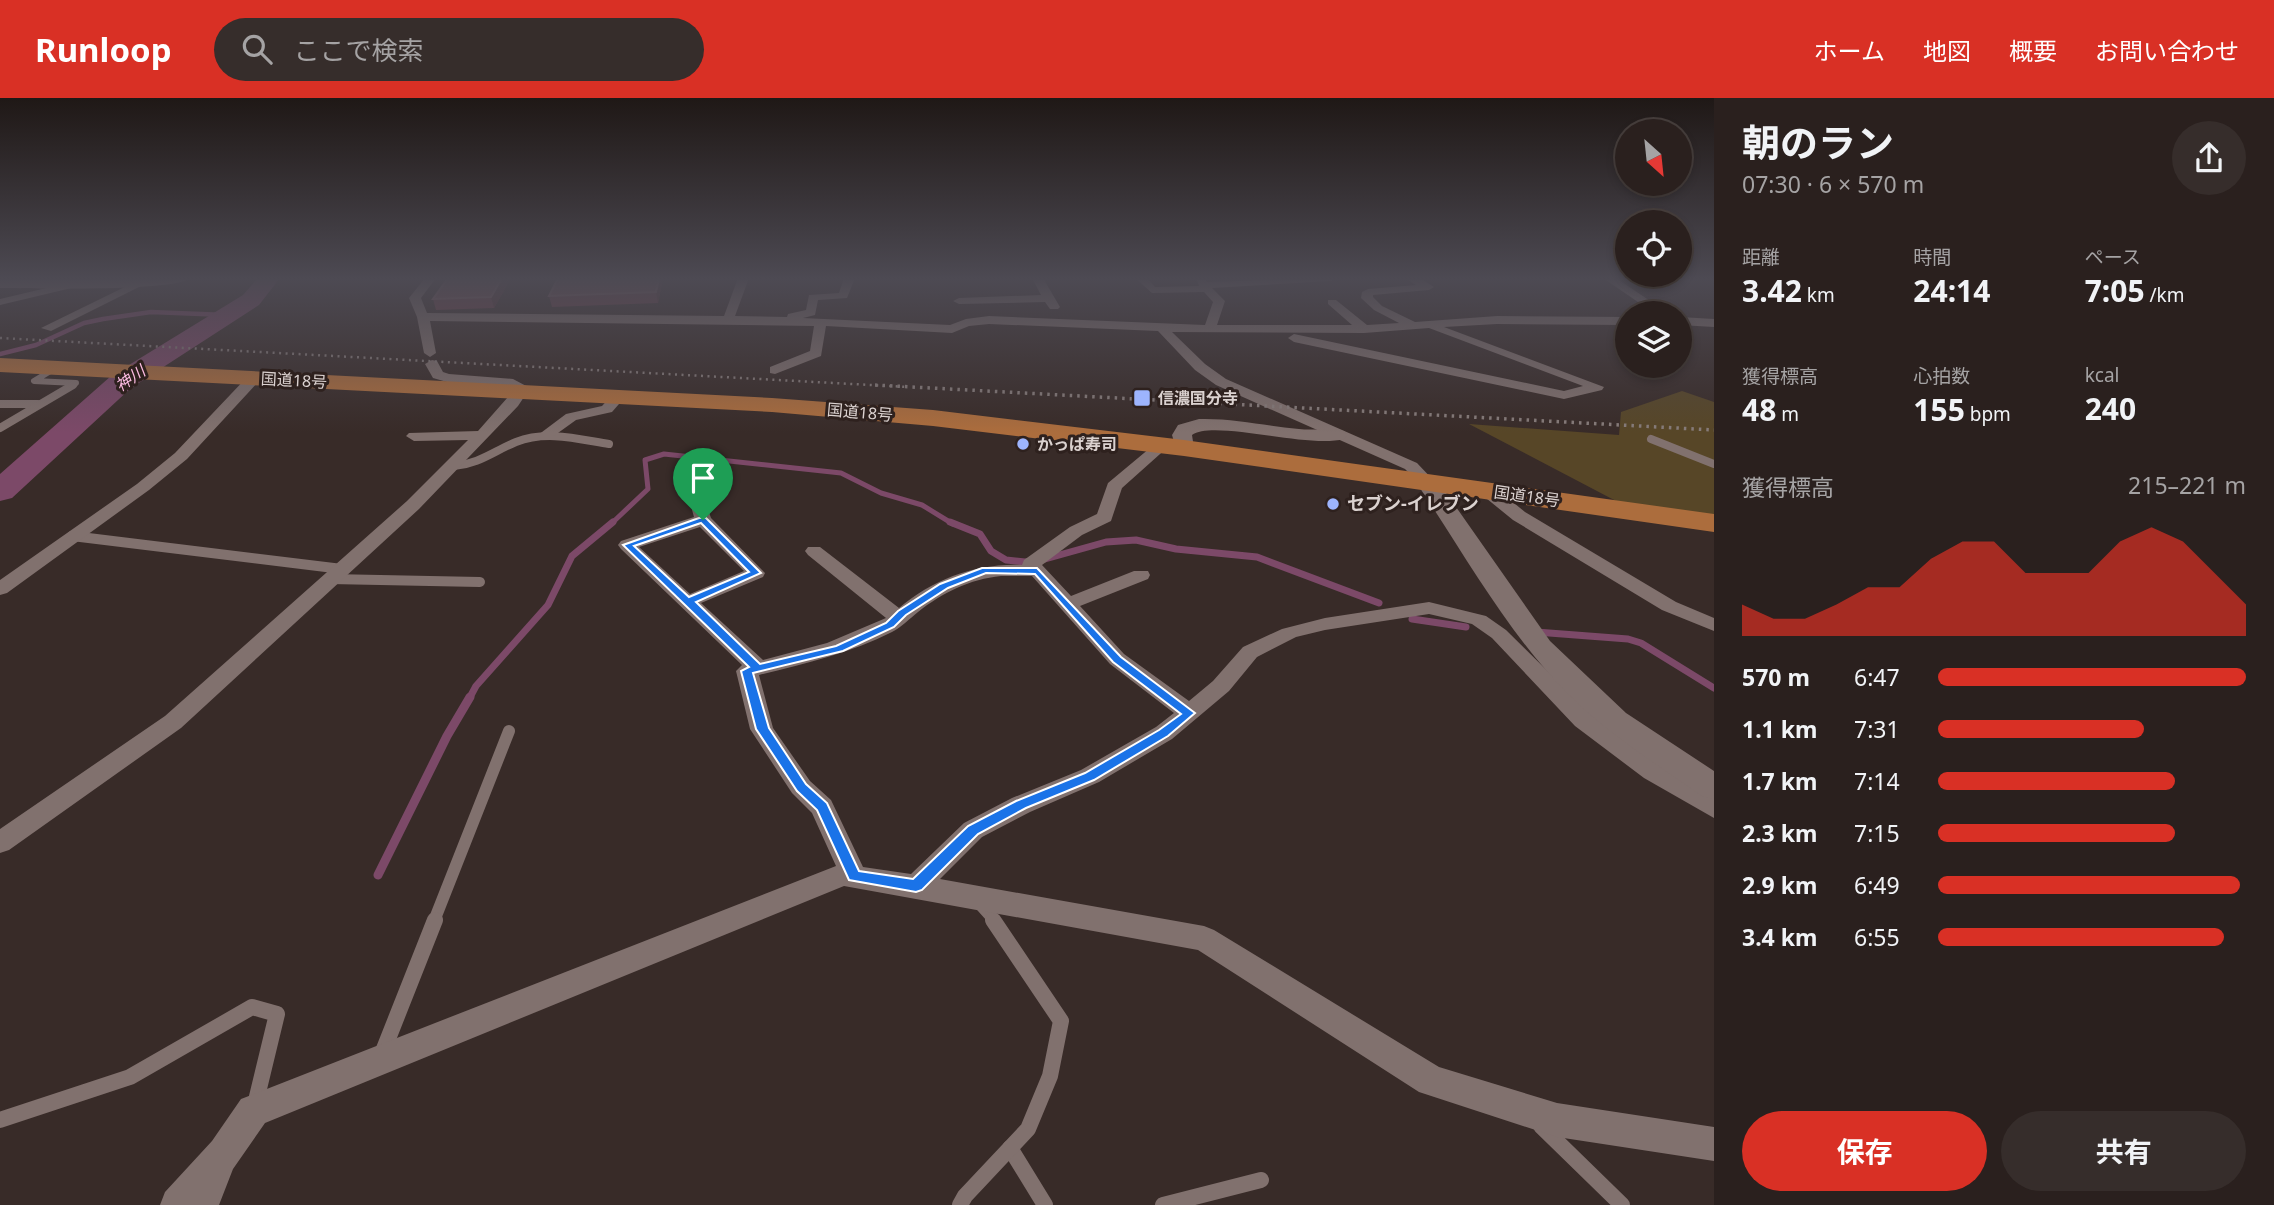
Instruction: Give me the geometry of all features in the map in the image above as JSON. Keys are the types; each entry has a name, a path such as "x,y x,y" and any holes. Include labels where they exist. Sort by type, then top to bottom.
{"highway":[{"name":"国道18号","path":"0,365 619,396 920,417 1427,481 1714,523"}],"street":[{"path":"0,843 173,722 454,466 513,403 523,386 438,375 431,358 425,330"},
{"path":"775,370 816,353 820,330"},
{"path":"1163,330 1200,367 1221,382 1411,466 1427,481 1540,647 1576,685 1615,720 1714,788"},
{"path":"1259,330 1564,396 1597,387 1432,330"},
{"path":"0,589 143,487 181,456 247,378"},
{"path":"546,435 571,417 607,409 619,396"},
{"path":"1189,713 1117,659 1031,564 1076,531 1105,517 1114,486 1172,447 1185,429 1192,426 1224,426 1303,437 1337,435"},
{"path":"414,436 483,435"},
{"path":"1488,490 1519,516 1670,606 1714,625"},
{"path":"689,601 756,573 703,520 696,495"},
{"path":"703,520 628,545 758,668"},
{"path":"814,551 898,617"},
{"path":"854,876 822,807 802,788 762,729 747,671 839,648 890,625 944,586 985,570 1037,571"},
{"path":"1067,604 1142,575"},
{"path":"916,886 973,830 1021,805 1090,776 1164,733 1221,686 1250,652 1289,633 1325,624 1429,608 1479,620 1499,634 1583,720 1653,772 1714,808"},
{"path":"178,1205 224,1153 253,1111 843,874 1204,939 1431,1081 1557,1120 1714,1144"},
{"path":"201,1205 224,1153"}],"lane":[{"path":"0,428 76,383 34,381 62,368"},
{"path":"0,404 40,404"},
{"path":"454,466 474,466 517,441 546,435 609,444"},
{"path":"1651,439 1714,464"},
{"path":"72,536 336,574 480,582"},
{"path":"380,1060 509,731"},
{"path":"960,1205 965,1196 1028,1129 1050,1076 1061,1021 993,919 974,897"},
{"path":"0,1120 130,1077 252,1007 277,1014 253,1111"},
{"path":"1524,1110 1622,1205"},
{"path":"1010,1148 1045,1205"},
{"path":"1163,1205 1261,1180"}],"shaded area":[{"path":"1682,391 1714,402 1714,523 1637,512 1469,424 1619,435 1621,412"}],"waterway":[{"path":"0,354 36,345 69,330"},
{"name":"神川","path":"0,491 121,382 204,330"},
{"path":"611,524 648,489 645,460 664,454 841,473 881,493 922,505 953,524"},
{"path":"469,699 476,686 548,605 572,556 613,522"},
{"path":"950,522 980,534 991,551 1006,560 1025,562 1045,559 1106,542 1136,540 1176,549 1257,557 1379,603"},
{"path":"1412,619 1466,627"},
{"path":"1536,632 1628,639 1641,643 1714,688"},
{"path":"378,875 447,736 470,697"}],"railway":[{"path":"0,338 908,387"},
{"path":"875,385 1714,430"}],"place":[{"name":"信濃国分寺","path":"1142,398"},
{"name":"かっぱ寿司","path":"1023,444"},
{"name":"セブン-イレブン","path":"1333,504"}],"route":[{"path":"703,520 628,545 758,668 839,648 890,625 902,613 944,586 967,576 985,570 1037,571 1117,659 1189,713 1164,733 1090,776 1021,805 973,830 916,886 854,876 822,807 802,788 762,729 748,684 747,671 758,668 689,601 756,573 703,520"}]}
